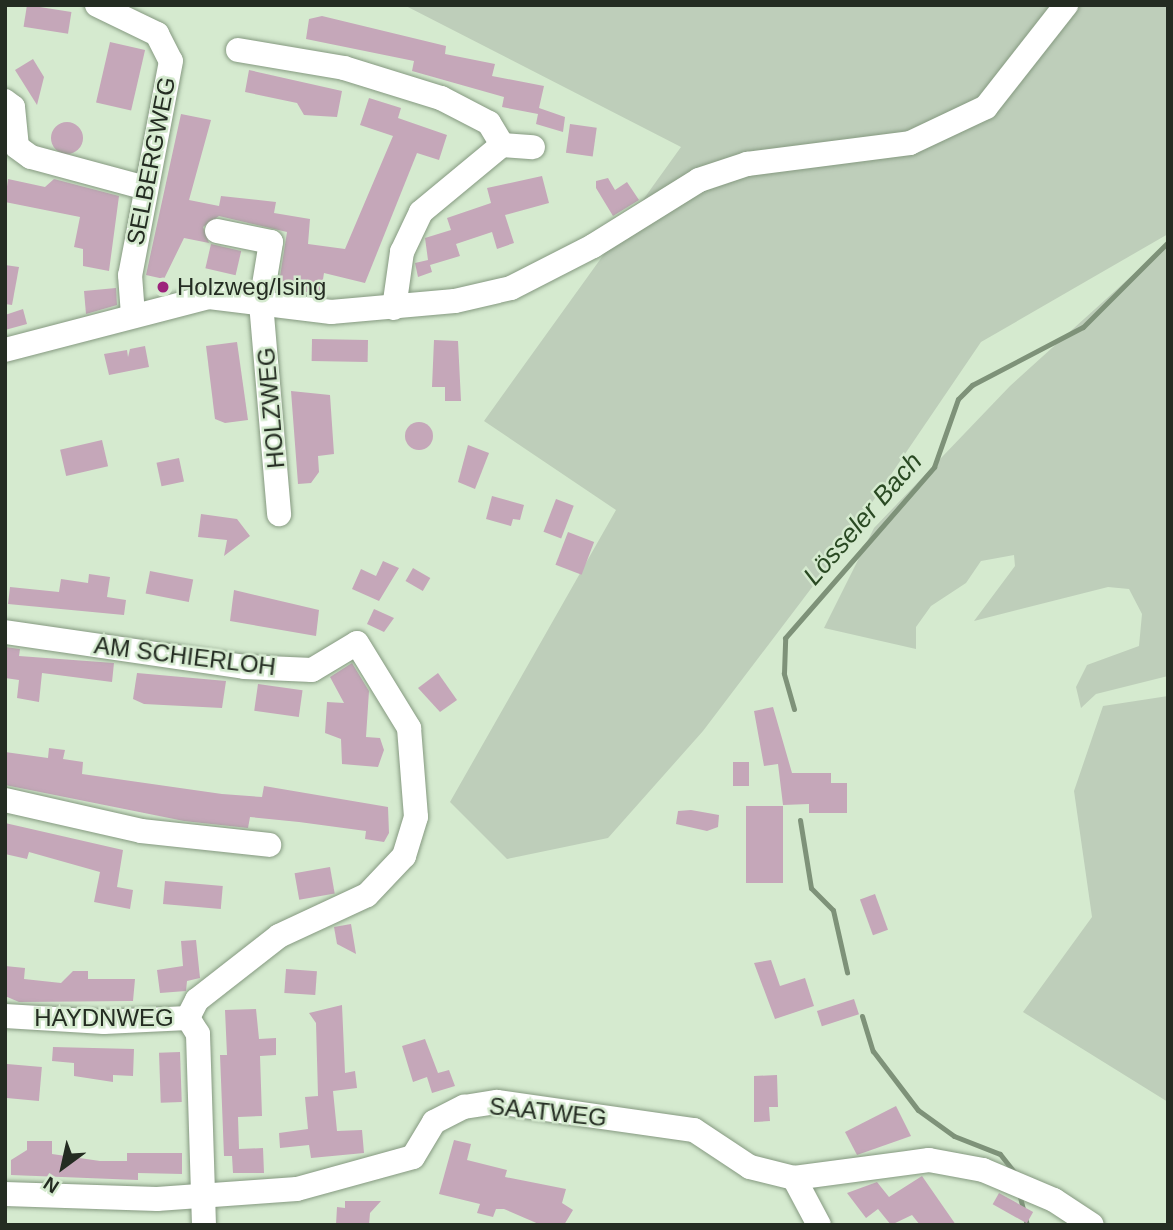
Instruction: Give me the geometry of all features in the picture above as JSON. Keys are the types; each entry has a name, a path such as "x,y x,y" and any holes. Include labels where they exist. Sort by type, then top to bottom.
{"street":[{"name":"SELBERGWEG","path":"97,5 157,34 170,61 130,275 133,315"},
{"path":"5,349 209,297 331,312 394,308 511,288 593,246 699,180 747,164 910,143 986,107 1066,5"},
{"path":"238,50 344,68 441,98 489,123 502,145"},
{"path":"5,101 13,107 17,147 31,157 146,188"},
{"path":"394,308 402,252 421,212 502,145 533,148"},
{"name":"HOLZWEG","path":"217,231 271,242 261,303 279,514"},
{"name":"AM SCHIERLOH","path":"5,632 243,667 312,670 357,643 409,728 416,817 404,856 367,895 279,936 197,1000 188,1018"},
{"path":"5,800 141,831 269,845"},
{"name":"HAYDNWEG","path":"5,1016 104,1022 188,1018 198,1034 204,1225"},
{"name":"SAATWEG","path":"5,1194 55,1200 202,1197 297,1189 413,1157 434,1122 464,1107 497,1102 694,1130 750,1167 794,1178 929,1160 1019,1183 1092,1225"},
{"path":"794,1178 819,1225"}],"green space":[{"path":"404,5 1168,5 1168,234 981,342 835,557 703,731 608,838 507,859 450,802 616,510 484,421 681,147"},
{"path":"1168,243 1168,676 1096,694 1081,708 1076,687 1087,665 1139,646 1142,614 1129,589 1108,587 974,621 1015,566 1014,555 981,561 966,583 931,606 916,627 916,649 824,628 874,528 1010,386"},
{"path":"1168,696 1168,1102 1023,1012 1092,917 1074,791 1103,706"}],"building":[{"path":"27,5 71,12 68,34 24,27"},
{"path":"322,16 446,46 445,54 495,64 492,76 544,86 539,108 565,117 563,132 536,124 538,114 502,107 504,97 412,71 414,61 306,39 309,19"},
{"path":"110,42 145,50 131,111 96,102"},
{"path":"33,59 44,77 37,105 15,70"},
{"path":"249,70 342,91 337,117 304,115 297,103 245,92"},
{"path":"369,98 401,108 398,118 447,135 439,160 417,153 365,283 324,273 321,292 288,292 289,285 279,283 287,232 219,216 203,227 209,243 184,238 164,279 146,275 181,114 211,120 189,200 219,206 221,196 276,202 274,213 310,219 308,244 345,249 393,136 360,125"},
{"path":"67,122 78,127 83,138 78,149 67,154 56,149 51,138 56,127"},
{"path":"570,124 597,128 593,156 566,153"},
{"path":"542,176 549,203 505,215 514,243 497,249 492,232 456,244 460,256 430,265 432,272 418,277 415,263 428,260 425,238 451,230 447,218 491,203 487,188"},
{"path":"608,178 615,190 627,182 639,200 613,216 596,188 596,181"},
{"path":"8,179 45,187 54,179 119,196 109,271 83,266 83,249 74,247 80,217 5,202"},
{"path":"211,244 241,251 236,275 205,268"},
{"path":"5,265 19,267 12,305 5,304"},
{"path":"116,288 117,305 86,314 84,291"},
{"path":"23,309 27,324 5,330 5,315"},
{"path":"312,339 368,340 368,362 312,361"},
{"path":"434,340 458,341 461,401 445,401 445,387 432,387"},
{"path":"237,342 248,420 225,423 215,419 206,346"},
{"path":"145,346 149,367 109,375 104,354 127,350 128,357 130,349"},
{"path":"291,391 330,395 334,454 318,456 319,472 311,483 298,484"},
{"path":"419,422 429,426 433,436 429,446 419,450 409,446 405,436 409,426"},
{"path":"102,440 108,466 66,476 60,450"},
{"path":"468,445 489,453 475,489 458,482"},
{"path":"179,458 184,481 161,486 157,463"},
{"path":"492,496 524,505 520,520 513,519 511,526 486,519"},
{"path":"556,499 574,506 561,538 543,532"},
{"path":"201,514 237,519 250,536 224,556 227,540 198,537"},
{"path":"568,532 594,542 582,575 555,565"},
{"path":"383,561 399,568 379,601 352,589 361,569 376,576"},
{"path":"413,568 430,578 423,591 406,581"},
{"path":"150,571 193,579 189,602 146,594"},
{"path":"89,574 110,577 107,597 126,600 124,615 8,604 10,587 59,592 61,579 88,583"},
{"path":"234,590 319,610 316,636 230,621"},
{"path":"374,609 394,618 384,632 367,624"},
{"path":"5,647 20,649 19,656 114,663 112,682 42,673 39,702 17,698 19,680 5,678"},
{"path":"352,663 369,691 366,737 380,738 384,750 378,767 342,764 341,739 325,733 327,702 344,703 330,677"},
{"path":"137,673 226,681 222,708 144,704 133,699"},
{"path":"438,673 457,700 440,712 418,688"},
{"path":"258,684 303,690 299,717 254,711"},
{"path":"773,707 792,773 831,773 831,783 847,783 847,813 809,813 809,804 783,805 778,764 764,766 754,711"},
{"path":"49,748 65,750 63,759 83,762 82,774 262,797 264,786 388,807 389,833 384,842 365,839 366,831 299,822 250,817 248,828 184,821 5,785 5,752 48,758"},
{"path":"733,762 749,762 749,786 733,786"},
{"path":"746,806 783,806 783,883 746,883"},
{"path":"691,810 719,815 718,827 707,831 676,824 678,811"},
{"path":"5,823 123,850 117,887 133,890 130,909 94,902 100,872 29,852 27,859 5,854"},
{"path":"330,867 335,894 299,900 295,873"},
{"path":"165,881 223,886 221,909 163,904"},
{"path":"875,894 888,930 873,935 860,899"},
{"path":"351,924 356,954 337,944 334,927"},
{"path":"196,940 200,978 187,981 186,991 160,993 157,970 183,966 181,941"},
{"path":"771,960 780,986 805,978 814,1006 775,1019 754,963"},
{"path":"5,966 25,968 24,979 61,983 73,971 88,971 88,979 135,979 133,1001 19,1002 5,996"},
{"path":"286,969 317,971 315,995 284,993"},
{"path":"854,999 859,1014 822,1026 817,1011"},
{"path":"342,1005 345,1073 355,1071 357,1088 333,1091 337,1131 362,1130 364,1153 311,1158 309,1145 280,1148 279,1133 308,1129 305,1097 318,1096 316,1023 309,1013"},
{"path":"256,1009 259,1039 276,1038 276,1055 260,1056 262,1116 238,1117 239,1149 263,1148 264,1173 233,1173 232,1156 224,1156 220,1055 227,1055 225,1010"},
{"path":"425,1039 438,1073 449,1070 455,1086 432,1093 427,1077 413,1082 402,1046"},
{"path":"53,1047 134,1049 133,1076 113,1075 113,1082 74,1076 74,1063 52,1061"},
{"path":"180,1052 182,1102 161,1103 159,1053"},
{"path":"7,1064 42,1067 39,1101 5,1098"},
{"path":"777,1075 778,1107 769,1107 770,1121 754,1122 754,1076"},
{"path":"896,1106 911,1136 857,1155 845,1132"},
{"path":"454,1140 471,1144 467,1160 507,1170 505,1177 566,1189 562,1203 573,1210 564,1225 541,1225 504,1209 496,1209 493,1217 477,1213 480,1204 439,1194"},
{"path":"27,1141 52,1141 52,1154 100,1161 127,1161 127,1153 182,1153 182,1174 138,1173 138,1180 11,1175 11,1160 27,1150"},
{"path":"922,1176 956,1225 920,1225 912,1215 891,1225 878,1209 866,1218 847,1193 877,1182 889,1197"},
{"path":"999,1193 1033,1212 1027,1223 993,1204"},
{"path":"345,1201 381,1201 370,1213 369,1225 336,1225 337,1207 345,1208"}],"waterway":[{"name":"Lösseler Bach","path":"794,709 784,673 785,638 934,467 958,399 972,385 1083,327 1168,242"},
{"name":"Lösseler Bach","path":"800,820 811,888 833,910 847,972"},
{"name":"Lösseler Bach","path":"862,1016 873,1051 918,1110 954,1136 1000,1154 1017,1176"},
{"name":"Lösseler Bach","path":"1019,1193 1027,1225"}],"place":[{"name":"Holzweg/Ising","path":"163,287"}]}
